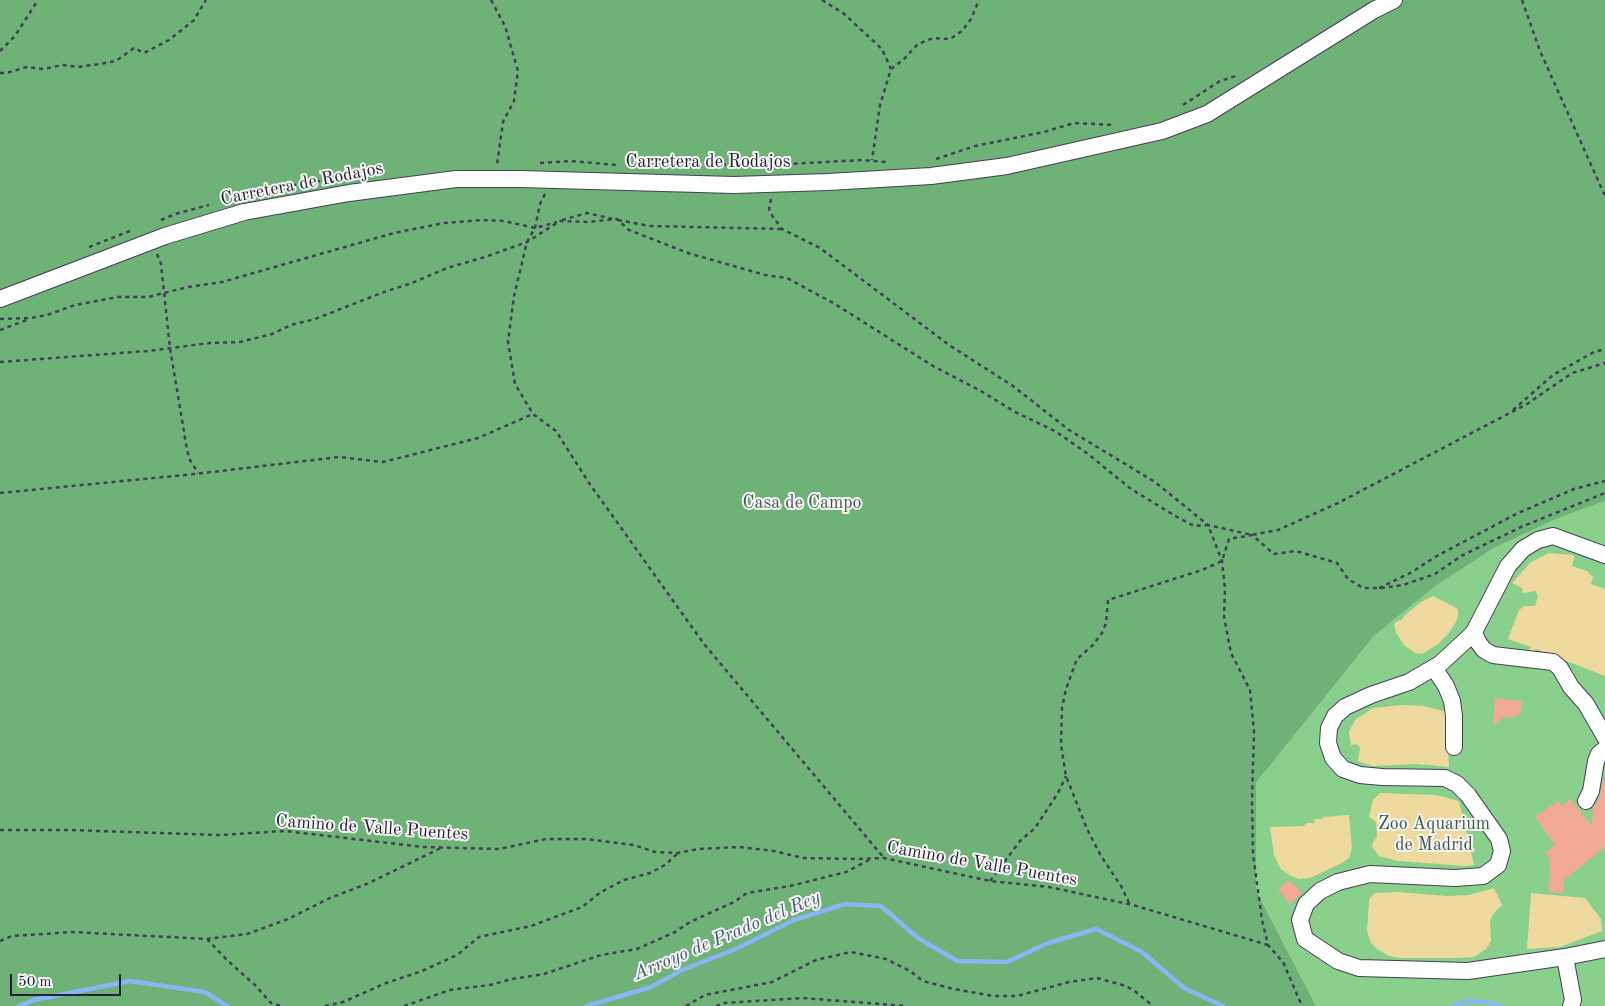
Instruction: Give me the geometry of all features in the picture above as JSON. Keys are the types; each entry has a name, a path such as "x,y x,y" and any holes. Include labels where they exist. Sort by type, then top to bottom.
{"street":[{"name":"Carretera de Rodajos","path":"0,299 173,233 254,210 358,192 456,179 734,185 779,184 931,176 1007,166 1162,131 1207,114 1374,10 1394,0"},
{"path":"1605,555 1553,536 1538,540 1523,549 1508,566 1474,632 1434,668 1409,682 1371,695 1345,707 1335,716 1329,728 1328,743 1333,758 1343,769 1360,775 1445,778 1457,784 1468,795 1499,839 1502,851 1498,865 1483,876 1455,878 1370,874 1338,882 1320,891 1306,904 1300,920 1306,939 1338,962 1359,968 1468,971 1566,957 1605,949"},
{"path":"1474,632 1484,650 1493,655 1553,662 1560,668 1571,687 1586,704 1605,737"},
{"path":"1434,668 1446,686 1452,701 1454,747"},
{"path":"1586,800 1591,791 1596,761 1599,754 1605,749"},
{"path":"1454,765 1457,784"},
{"path":"1566,957 1573,1000 1571,1006"}],"path":[{"path":"0,51 15,36 38,0"},
{"path":"0,72 6,73 27,67 43,69 63,65 78,67 116,61 134,48 144,53 169,40 194,20 206,0"},
{"path":"491,0 505,26 518,72 514,101 503,122 496,179"},
{"path":"822,0 843,13 882,49 891,69"},
{"path":"872,180 872,161 880,105 891,69 903,60 918,44 933,38 950,39 962,31 972,19 979,0"},
{"path":"1522,0 1540,51 1605,196"},
{"path":"1177,108 1220,81 1242,74"},
{"path":"930,161 976,146 1044,132 1074,123 1119,125"},
{"path":"790,164 888,162"},
{"path":"549,180 540,204 535,228 527,242 514,296 508,342 515,384 533,414 556,431 589,483 704,644 884,858"},
{"path":"779,184 770,201 769,209 782,229"},
{"path":"0,319 30,318 47,315 75,305 118,297 148,297 188,287 222,282 394,233 444,223 483,220 504,221 535,228 587,214 650,226 782,229 820,248 950,345 1013,386 1069,430 1155,482 1208,525 1222,561 1226,589 1224,617 1231,654 1250,690 1254,732 1253,854 1262,920 1268,945 1283,962 1302,1006"},
{"path":"0,362 240,342 272,334 291,325 315,319 447,268 527,242 560,221 587,222 617,219 629,230 688,253 765,275 787,278 835,304 932,366 981,391 1015,412 1055,431 1088,454 1131,489 1177,517 1194,526 1208,525 1252,535 1274,554 1296,551 1337,563 1348,579 1363,588 1403,585 1434,574 1460,556 1521,527 1605,493"},
{"path":"152,241 161,264 170,348 187,450 190,460 199,473"},
{"path":"0,330 30,318"},
{"path":"1510,413 1553,375 1594,352 1605,349"},
{"path":"1130,904 1087,829 1066,776 1061,745 1062,708 1066,688 1077,659 1093,645 1102,633 1106,623 1108,600 1202,570 1222,561 1229,540 1278,530 1338,503 1527,404 1572,373 1605,363"},
{"path":"0,493 339,457 383,462 478,438 533,414"},
{"path":"1378,588 1412,572 1435,557 1516,514 1574,490 1605,481"},
{"path":"990,881 1020,841 1035,828 1058,793 1066,776"},
{"name":"Camino de Valle Puentes","path":"0,830 70,830 218,835 285,831 423,847 499,849 546,838 634,845 654,852 678,853 699,849 739,847 774,851 803,858 884,858 990,881 1049,887 1130,904 1268,945"},
{"path":"0,942 12,936 72,932 207,939 247,934 288,919 330,898 370,883 443,847"},
{"path":"325,1006 343,1002 386,983 422,971 457,955 479,937 531,926 582,906 601,892 624,880 650,873 665,865 678,853"},
{"path":"404,1006 450,990 490,985 544,974 601,955 637,949 734,902 747,893 790,886 846,872 870,859"},
{"path":"207,939 255,985 272,1005 281,1006"},
{"path":"686,1006 705,995 772,982 816,960 851,952 886,959 910,971 923,981 993,996 1017,996 1069,982 1097,978 1126,986 1154,1006"},
{"path":"716,1006 732,1002 803,998 906,1006"}],"green space":[{"name":"Casa de Campo","path":"0,0 1605,0 1605,501 1559,518 1494,548 1437,585 1374,636 1256,783 1256,890 1316,1006 0,1006"},
{"name":"Zoo Aquarium de Madrid","path":"1605,501 1605,1006 1316,1006 1256,890 1256,783 1374,636 1437,585 1494,548 1559,518"}],"sand":[{"path":"1549,553 1573,555 1572,566 1587,571 1593,577 1591,584 1605,589 1605,676 1536,649 1533,652 1528,651 1531,647 1508,639 1519,610 1524,606 1535,606 1538,596 1535,591 1523,593 1522,588 1512,583 1531,562"},
{"path":"1433,596 1458,609 1458,616 1448,634 1438,644 1422,654 1415,653 1404,645 1396,633 1394,624 1399,620 1401,621 1406,614 1421,602"},
{"path":"1402,705 1424,706 1446,712 1449,767 1417,764 1372,766 1358,761 1360,748 1357,744 1351,745 1349,732 1355,720 1373,708"},
{"path":"1380,793 1436,795 1459,801 1474,865 1398,861 1379,856 1372,847 1377,837 1376,822 1369,817 1373,800"},
{"path":"1349,815 1352,848 1349,858 1310,878 1299,879 1281,869 1274,855 1270,827 1303,826 1307,823 1315,823 1314,819"},
{"path":"1494,888 1502,905 1490,920 1491,941 1486,949 1474,957 1400,958 1389,956 1371,943 1367,931 1369,902 1375,893 1398,892 1447,896 1469,895"},
{"path":"1531,893 1585,898 1601,919 1602,931 1560,947 1527,949"}],"building":[{"path":"1495,698 1522,701 1521,713 1515,717 1505,717 1493,725"},
{"path":"1604,777 1605,847 1564,880 1563,893 1549,892 1550,859 1545,853 1555,845 1535,817 1558,801 1562,806 1570,799 1592,826 1593,808 1600,795"},
{"path":"1289,880 1302,893 1290,904 1278,890"}],"waterway":[{"name":"Arroyo de Prado del Rey","path":"587,1006 651,987 682,970 738,948 794,920 845,904 881,906 918,938 957,961 1007,962 1048,943 1096,929 1142,952 1184,988 1223,1006"},
{"name":"Arroyo de Prado del Rey","path":"19,1006 34,1000 130,981 205,992 227,1006"},
{"name":"Arroyo de Prado del Rey","path":"1454,1006 1467,1001 1485,1002 1502,1006"}]}
